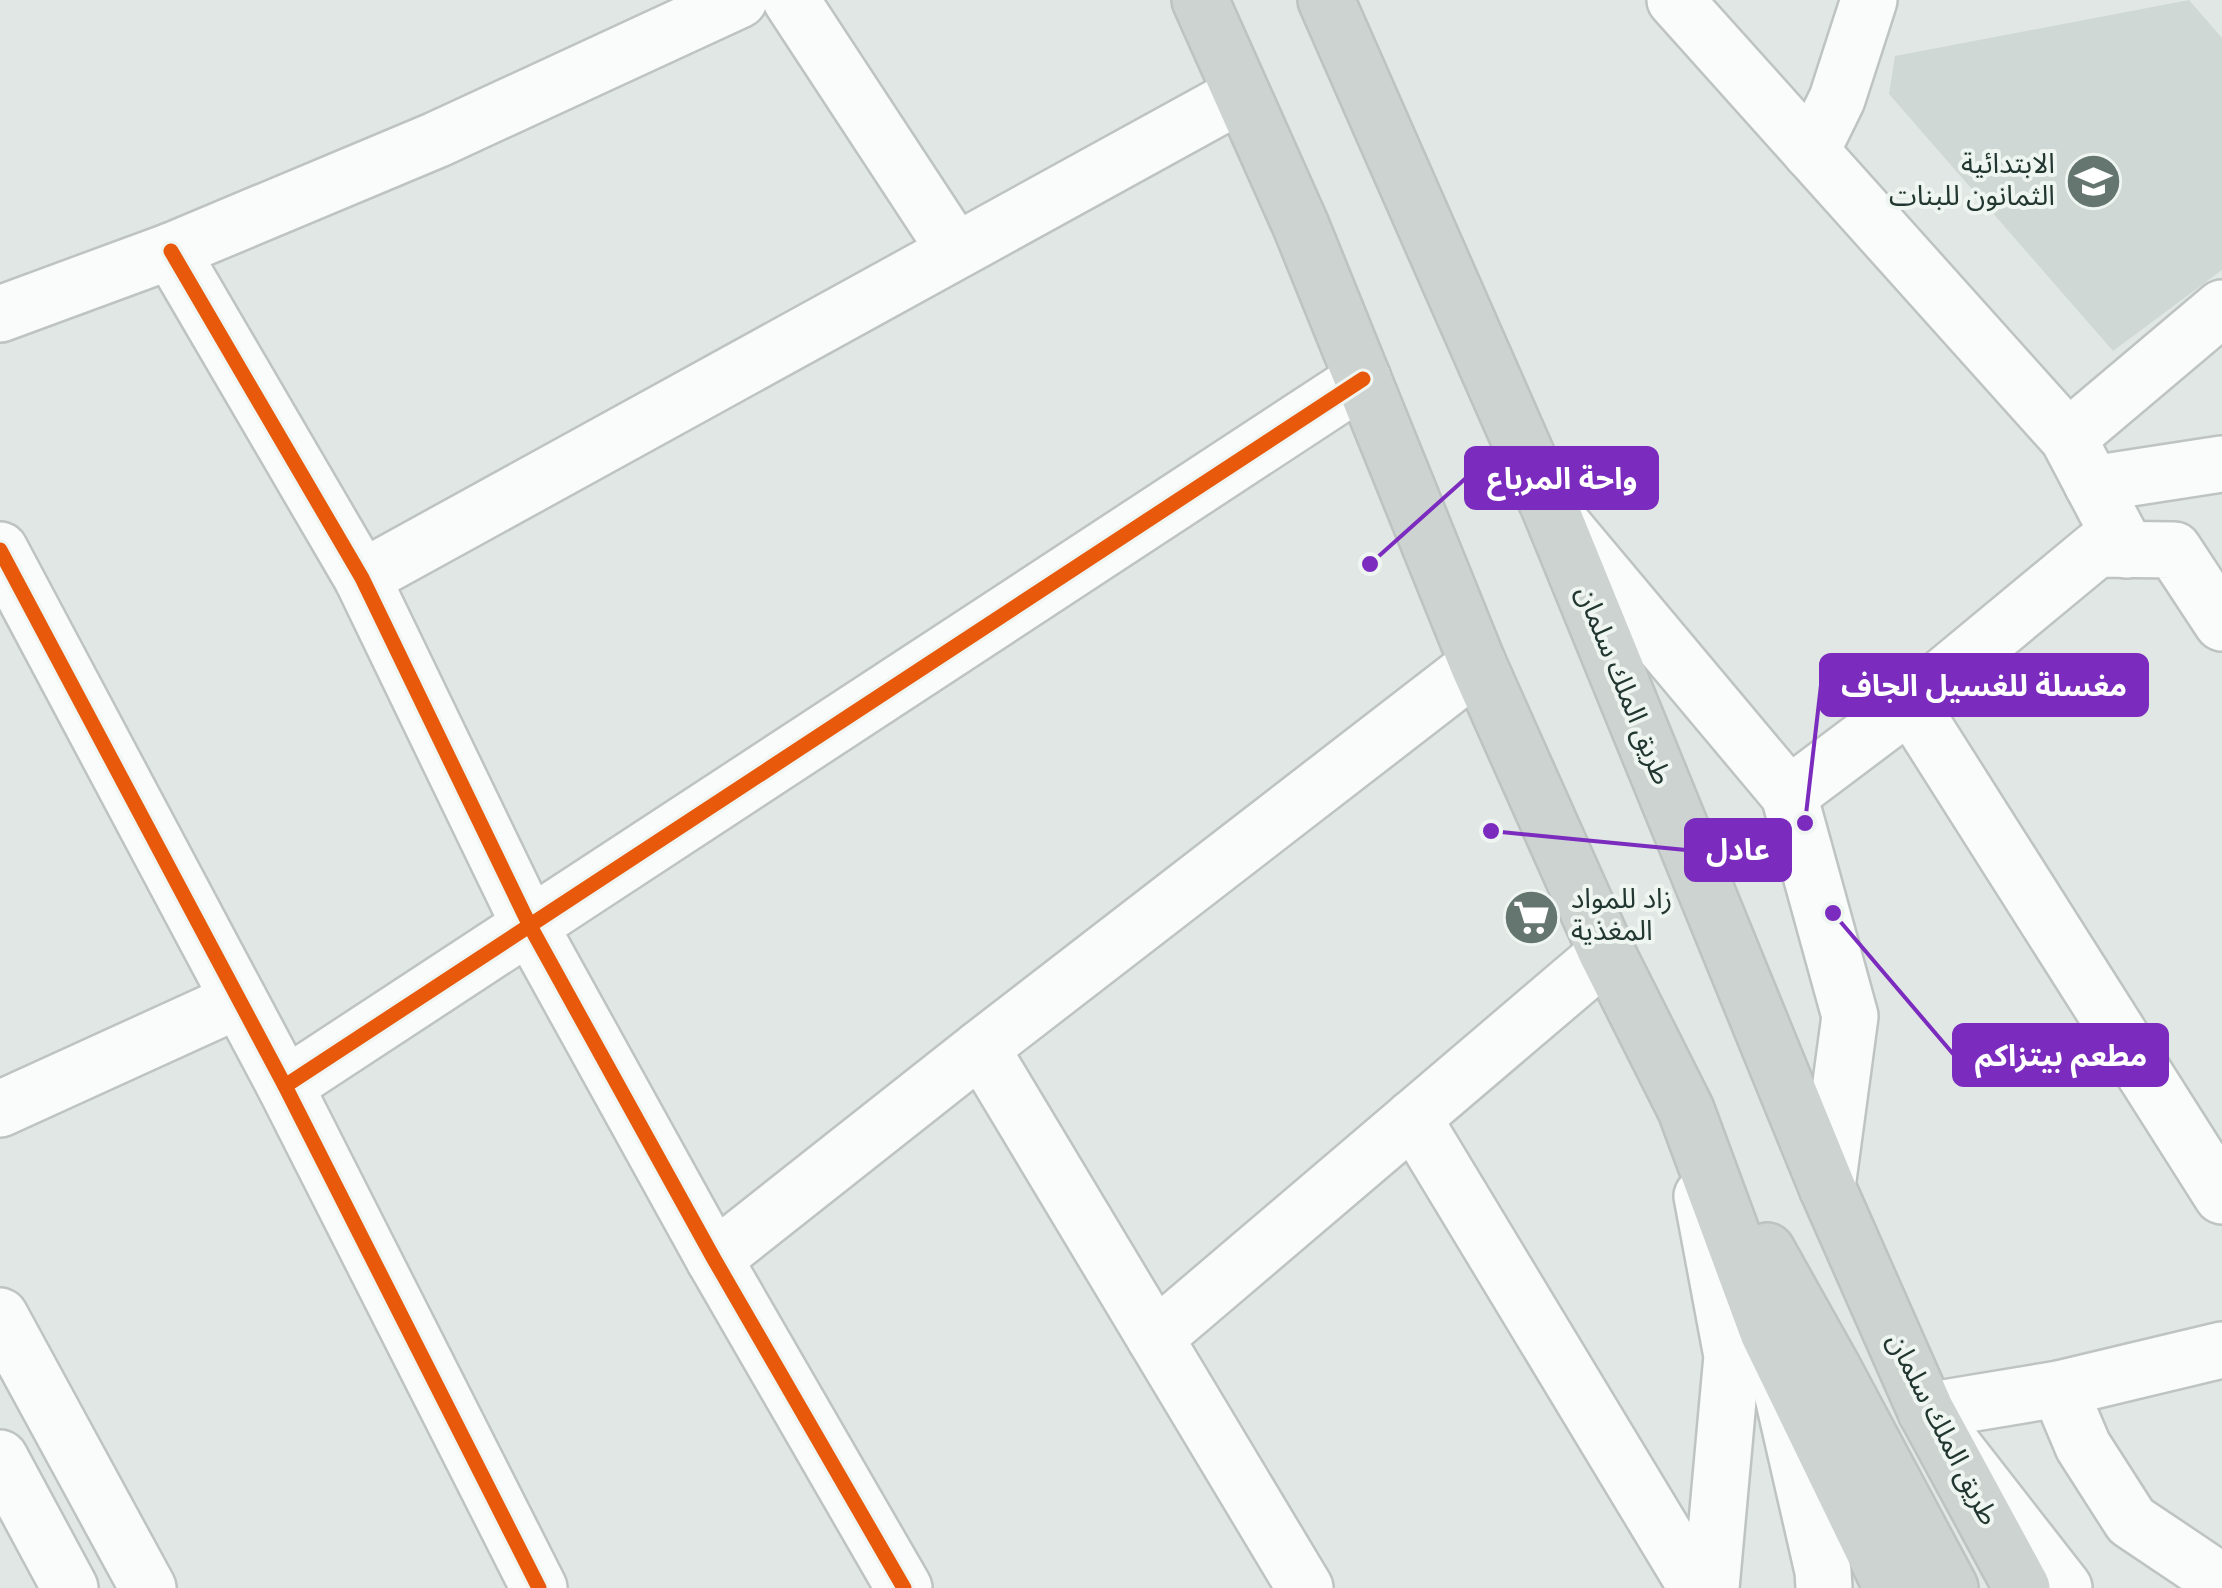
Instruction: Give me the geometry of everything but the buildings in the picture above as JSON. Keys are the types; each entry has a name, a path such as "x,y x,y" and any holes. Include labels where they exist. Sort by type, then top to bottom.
{"main road":[{"path":"1200,0 1300,226 1478,664 1608,953 1686,1110 1833,1369 1950,1588"},
{"name":"طريق الملك سلمان","path":"1326,0 1551,511 1827,1187 1926,1412 2022,1588"},
{"path":"1686,1110 1768,1332 1892,1588"}],"street":[{"path":"0,314 171,251 436,140 738,0"},
{"path":"791,0 955,250"},
{"path":"1675,0 2080,461 2127,550"},
{"path":"1812,152 1837,99 1869,0"},
{"path":"362,578 1240,95"},
{"path":"171,251 362,578 530,926 714,1259 904,1588"},
{"path":"2080,461 2222,308"},
{"path":"285,1086 1362,380"},
{"path":"2080,461 2222,464"},
{"path":"1551,511 1789,796 1850,1016 1827,1187"},
{"path":"1789,796 1910,704 2097,549 2174,550 2222,623"},
{"path":"0,550 285,1086 538,1588"},
{"path":"714,1259 1478,664"},
{"path":"1910,704 2222,1196"},
{"path":"1155,1338 1608,953"},
{"path":"0,1109 239,1000"},
{"path":"981,1048 1305,1588"},
{"path":"1686,1110 1732,1356 1711,1588"},
{"path":"1412,1118 1698,1588"},
{"path":"0,1316 148,1588"},
{"path":"1768,1332 1824,1588"},
{"path":"2064,1588 1926,1412 2059,1390 2222,1350"},
{"path":"2059,1390 2083,1446 2131,1521 2222,1582"},
{"path":"0,1458 53,1582"}],"shaded area":[{"name":"الابتدائية الثمانون للبنات","path":"2189,0 2222,38 2222,270 2113,351 1889,94 1895,56"}],"cycle path":[{"path":"171,251 362,578 530,926 714,1259 904,1588"},
{"path":"285,1086 1363,379"},
{"path":"0,550 285,1086 539,1588"}],"place":[{"name":"الابتدائية الثمانون للبنات","path":"2094,182"},
{"name":"واحة المرباع","path":"1370,564"},
{"name":"مغسلة للغسيل الجاف","path":"1805,823"},
{"name":"عادل","path":"1491,831"},
{"name":"مطعم بيتزاكم","path":"1833,913"},
{"name":"زاد للمواد المغذية","path":"1532,917"}]}
